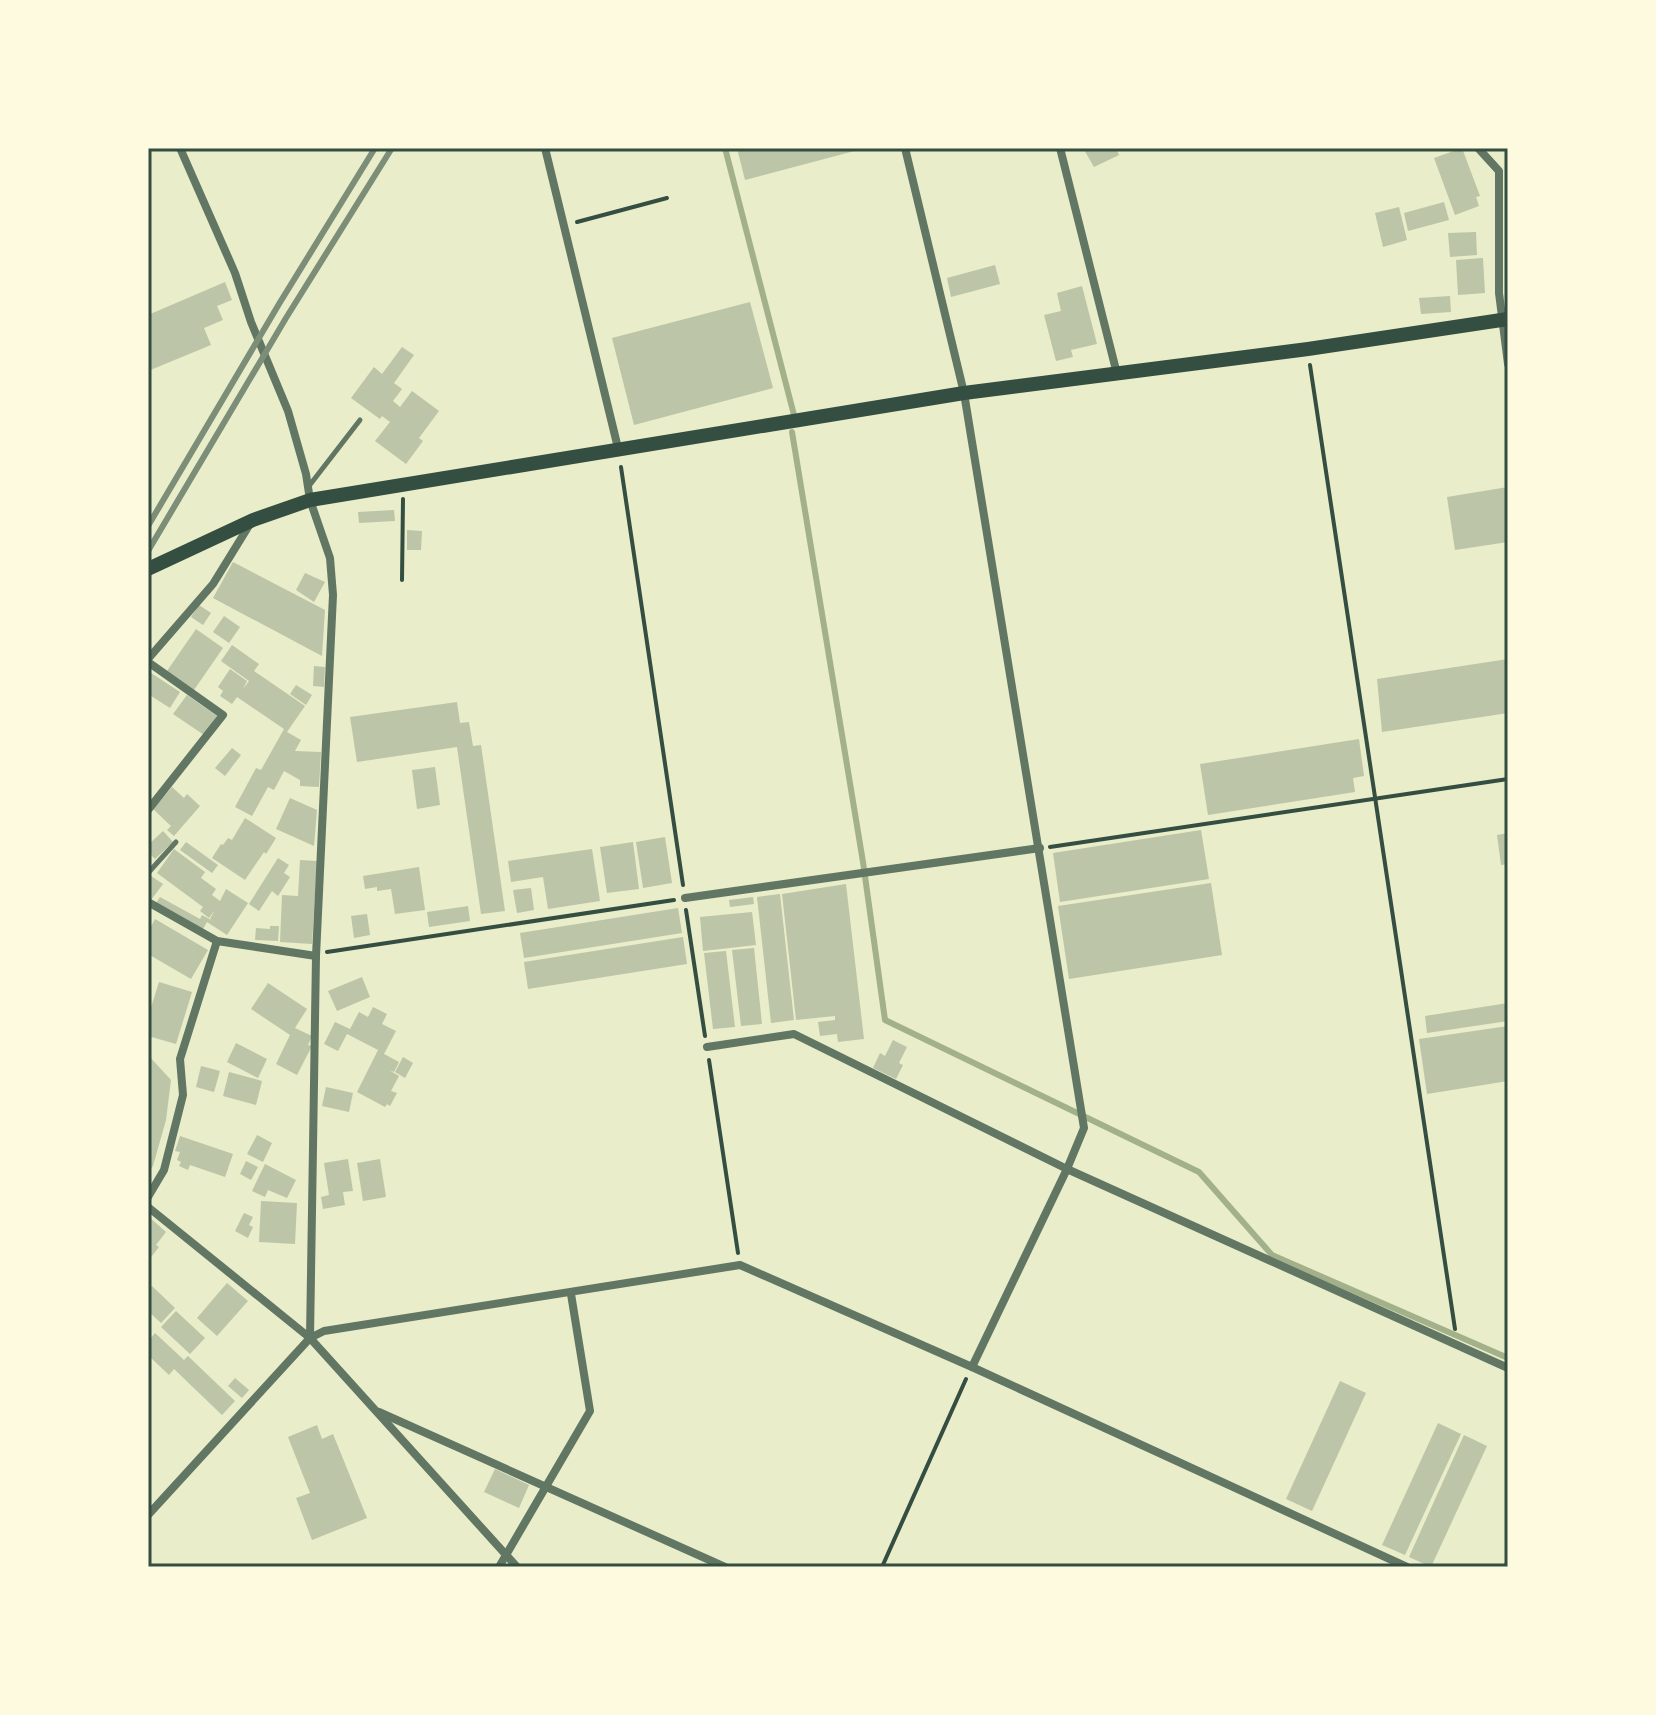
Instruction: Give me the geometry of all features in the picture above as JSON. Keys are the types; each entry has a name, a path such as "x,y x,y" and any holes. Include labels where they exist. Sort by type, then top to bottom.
{"main road":[{"path":"148,569 309,494 403,485 964,393 1117,375 1504,320"}],"street":[{"path":"180,148 235,273 251,322 288,411 309,494 330,558 333,595 316,956 310,1338"},
{"path":"545,148 618,448"},
{"path":"905,148 964,393 1084,1128 972,1367"},
{"path":"1060,148 1117,375"},
{"path":"1478,148 1499,171 1508,364"},
{"path":"1499,171 1508,165"},
{"path":"148,810 223,715 148,661 213,584 253,520"},
{"path":"685,898 1040,848"},
{"path":"148,902 217,941 316,956"},
{"path":"148,1197 164,1170 183,1095 180,1059 217,941"},
{"path":"707,1047 794,1034 1067,1169 1508,1368"},
{"path":"148,1207 310,1338 517,1567"},
{"path":"148,1515 310,1338 324,1331 740,1265 972,1367 1407,1567"},
{"path":"499,1567 590,1411 571,1294"},
{"path":"375,1410 725,1567"}],"lane":[{"path":"309,494 360,420"},
{"path":"148,873 176,842"}],"path":[{"path":"563,225 667,198"},
{"path":"1308,349 1455,1332 1452,1343"},
{"path":"618,448 740,1265"},
{"path":"402,580 403,485"},
{"path":"1040,848 1508,779"},
{"path":"316,956 338,949 685,898"},
{"path":"882,1567 972,1367"}],"building":[{"path":"737,148 862,148 862,149 745,180"},
{"path":"1083,148 1116,148 1119,155 1094,167"},
{"path":"1462,148 1480,196 1476,197 1479,206 1455,215 1434,158"},
{"path":"1444,202 1449,220 1408,231 1404,213"},
{"path":"1399,207 1407,240 1383,247 1375,213"},
{"path":"1476,232 1477,255 1450,257 1448,233"},
{"path":"1483,258 1485,293 1458,295 1456,260"},
{"path":"995,265 1000,284 951,297 947,278"},
{"path":"225,282 232,300 217,306 223,320 204,328 211,345 148,371 148,315"},
{"path":"1082,286 1097,344 1071,350 1073,357 1056,361 1044,315 1061,311 1057,293"},
{"path":"1450,296 1451,312 1421,314 1419,298"},
{"path":"750,302 773,388 634,425 612,338"},
{"path":"402,347 414,355 394,383 402,389 393,401 400,407 412,391 439,411 419,438 423,441 406,464 375,441 390,422 382,416 380,419 351,398 374,367 382,374"},
{"path":"1508,487 1508,542 1455,550 1447,497"},
{"path":"394,510 395,521 359,523 358,512"},
{"path":"407,530 422,531 421,550 407,550"},
{"path":"233,562 325,610 322,656 213,598"},
{"path":"305,573 325,582 314,602 296,590"},
{"path":"199,605 211,613 203,625 191,617"},
{"path":"224,616 240,627 229,643 213,632"},
{"path":"196,629 223,648 194,690 167,671"},
{"path":"232,645 259,664 254,671 305,706 287,732 301,740 295,751 321,752 319,787 300,786 300,780 284,771 274,790 268,787 252,816 235,807 256,768 261,770 284,729 237,697 232,704 220,696 223,691 218,687 230,669 247,681 243,689 249,681 221,661"},
{"path":"1508,659 1508,713 1382,732 1377,679"},
{"path":"314,666 325,667 324,687 313,686"},
{"path":"148,671 180,692 170,708 148,694"},
{"path":"296,685 312,695 306,705 290,694"},
{"path":"187,695 217,716 204,735 173,714"},
{"path":"457,702 460,723 469,722 473,746 481,745 505,911 481,914 457,747 357,762 350,717"},
{"path":"1359,739 1364,776 1353,778 1355,792 1208,815 1200,764"},
{"path":"232,748 241,755 225,776 215,768"},
{"path":"435,767 440,805 417,809 412,770"},
{"path":"172,787 184,798 187,794 200,806 174,836 167,830 171,826 153,809"},
{"path":"290,798 317,810 314,846 276,829"},
{"path":"245,818 276,838 245,880 212,858 221,844 228,838 232,840"},
{"path":"1201,830 1209,879 1060,902 1053,853"},
{"path":"163,831 173,842 155,859 148,852 148,845"},
{"path":"1508,833 1508,864 1501,865 1497,835"},
{"path":"665,837 672,883 643,888 636,842"},
{"path":"186,842 218,865 212,873 180,850"},
{"path":"633,842 639,889 607,893 600,847"},
{"path":"174,849 205,872 201,878 216,889 212,895 220,901 226,889 248,903 227,935 207,922 203,929 156,903 160,897 200,919 202,915 213,921 210,919 215,910 209,918 200,911 203,907 157,873"},
{"path":"592,849 600,901 548,909 543,877 511,882 508,861"},
{"path":"278,858 289,865 284,873 290,877 278,896 272,891 259,911 249,904"},
{"path":"300,860 317,861 312,944 280,942 282,895 298,896"},
{"path":"419,867 425,910 395,914 391,889 365,889 363,876"},
{"path":"151,876 163,884 151,900 148,897 148,881"},
{"path":"1211,883 1222,955 1069,979 1058,906"},
{"path":"846,884 864,1039 838,1042 837,1034 820,1036 818,1022 835,1020 835,1016 796,1020 782,894"},
{"path":"531,888 534,910 517,913 513,890"},
{"path":"780,894 794,1020 771,1023 757,897"},
{"path":"753,897 754,904 730,907 729,900"},
{"path":"468,906 470,921 429,927 427,912"},
{"path":"678,908 682,933 524,958 520,933"},
{"path":"752,912 756,945 703,951 700,917"},
{"path":"367,914 370,935 354,938 351,916"},
{"path":"155,919 208,950 191,979 148,954 148,932"},
{"path":"270,926 279,926 278,941 255,940 256,928 270,929"},
{"path":"683,937 687,964 528,989 524,962"},
{"path":"754,948 762,1024 741,1026 732,950"},
{"path":"726,951 735,1027 713,1029 704,953"},
{"path":"362,977 370,997 337,1011 328,991"},
{"path":"159,982 192,992 176,1044 148,1036 148,1017"},
{"path":"268,983 307,1009 295,1028 312,1036 308,1045 312,1046 297,1075 276,1064 290,1035 251,1009"},
{"path":"1508,1003 1508,1021 1427,1033 1425,1016"},
{"path":"373,1007 387,1014 382,1024 396,1031 384,1054 399,1062 394,1072 389,1070 399,1076 391,1091 397,1093 390,1106 387,1104 385,1107 357,1092 378,1050 347,1034 338,1051 324,1044 335,1022 350,1029 359,1012 368,1017"},
{"path":"1508,1026 1508,1081 1427,1094 1419,1039"},
{"path":"893,1040 907,1047 896,1079 873,1068 880,1053 885,1056"},
{"path":"236,1043 267,1059 258,1078 227,1062"},
{"path":"148,1055 171,1080 166,1120 153,1166 148,1173"},
{"path":"403,1057 413,1063 405,1078 395,1072"},
{"path":"201,1066 220,1071 214,1092 196,1087"},
{"path":"229,1072 262,1081 256,1105 223,1096"},
{"path":"326,1087 353,1093 349,1112 322,1106"},
{"path":"257,1135 272,1143 263,1162 247,1154"},
{"path":"180,1136 233,1154 225,1177 190,1165 188,1170 179,1166 181,1162 177,1160 180,1152 175,1151"},
{"path":"348,1159 353,1191 343,1192 345,1205 323,1209 321,1197 329,1195 324,1163"},
{"path":"380,1159 386,1197 363,1201 357,1163"},
{"path":"246,1161 258,1167 251,1180 240,1174"},
{"path":"265,1164 296,1180 287,1198 268,1190 265,1197 252,1191"},
{"path":"261,1201 297,1203 295,1244 259,1242"},
{"path":"244,1213 253,1217 248,1238 235,1231"},
{"path":"148,1216 166,1232 148,1261"},
{"path":"227,1283 248,1301 217,1336 197,1318"},
{"path":"152,1286 175,1308 161,1323 148,1311 148,1291"},
{"path":"176,1311 205,1338 190,1354 161,1327"},
{"path":"155,1333 184,1360 188,1356 235,1401 222,1415 174,1369 169,1375 148,1355 148,1341"},
{"path":"235,1378 249,1390 242,1398 228,1386"},
{"path":"1340,1381 1366,1393 1312,1511 1286,1499"},
{"path":"1438,1423 1461,1434 1405,1555 1382,1545"},
{"path":"317,1425 322,1439 333,1434 367,1518 312,1540 296,1498 310,1493 288,1437"},
{"path":"1464,1435 1487,1446 1431,1567 1409,1557"},
{"path":"495,1469 529,1485 519,1508 484,1492"}],"waterway":[{"path":"725,148 794,415"},
{"path":"792,432 863,862 885,1020 1199,1172 1272,1255 1508,1358"}],"railway":[{"path":"148,526 375,148"},
{"path":"148,551 286,318 392,148"}]}
